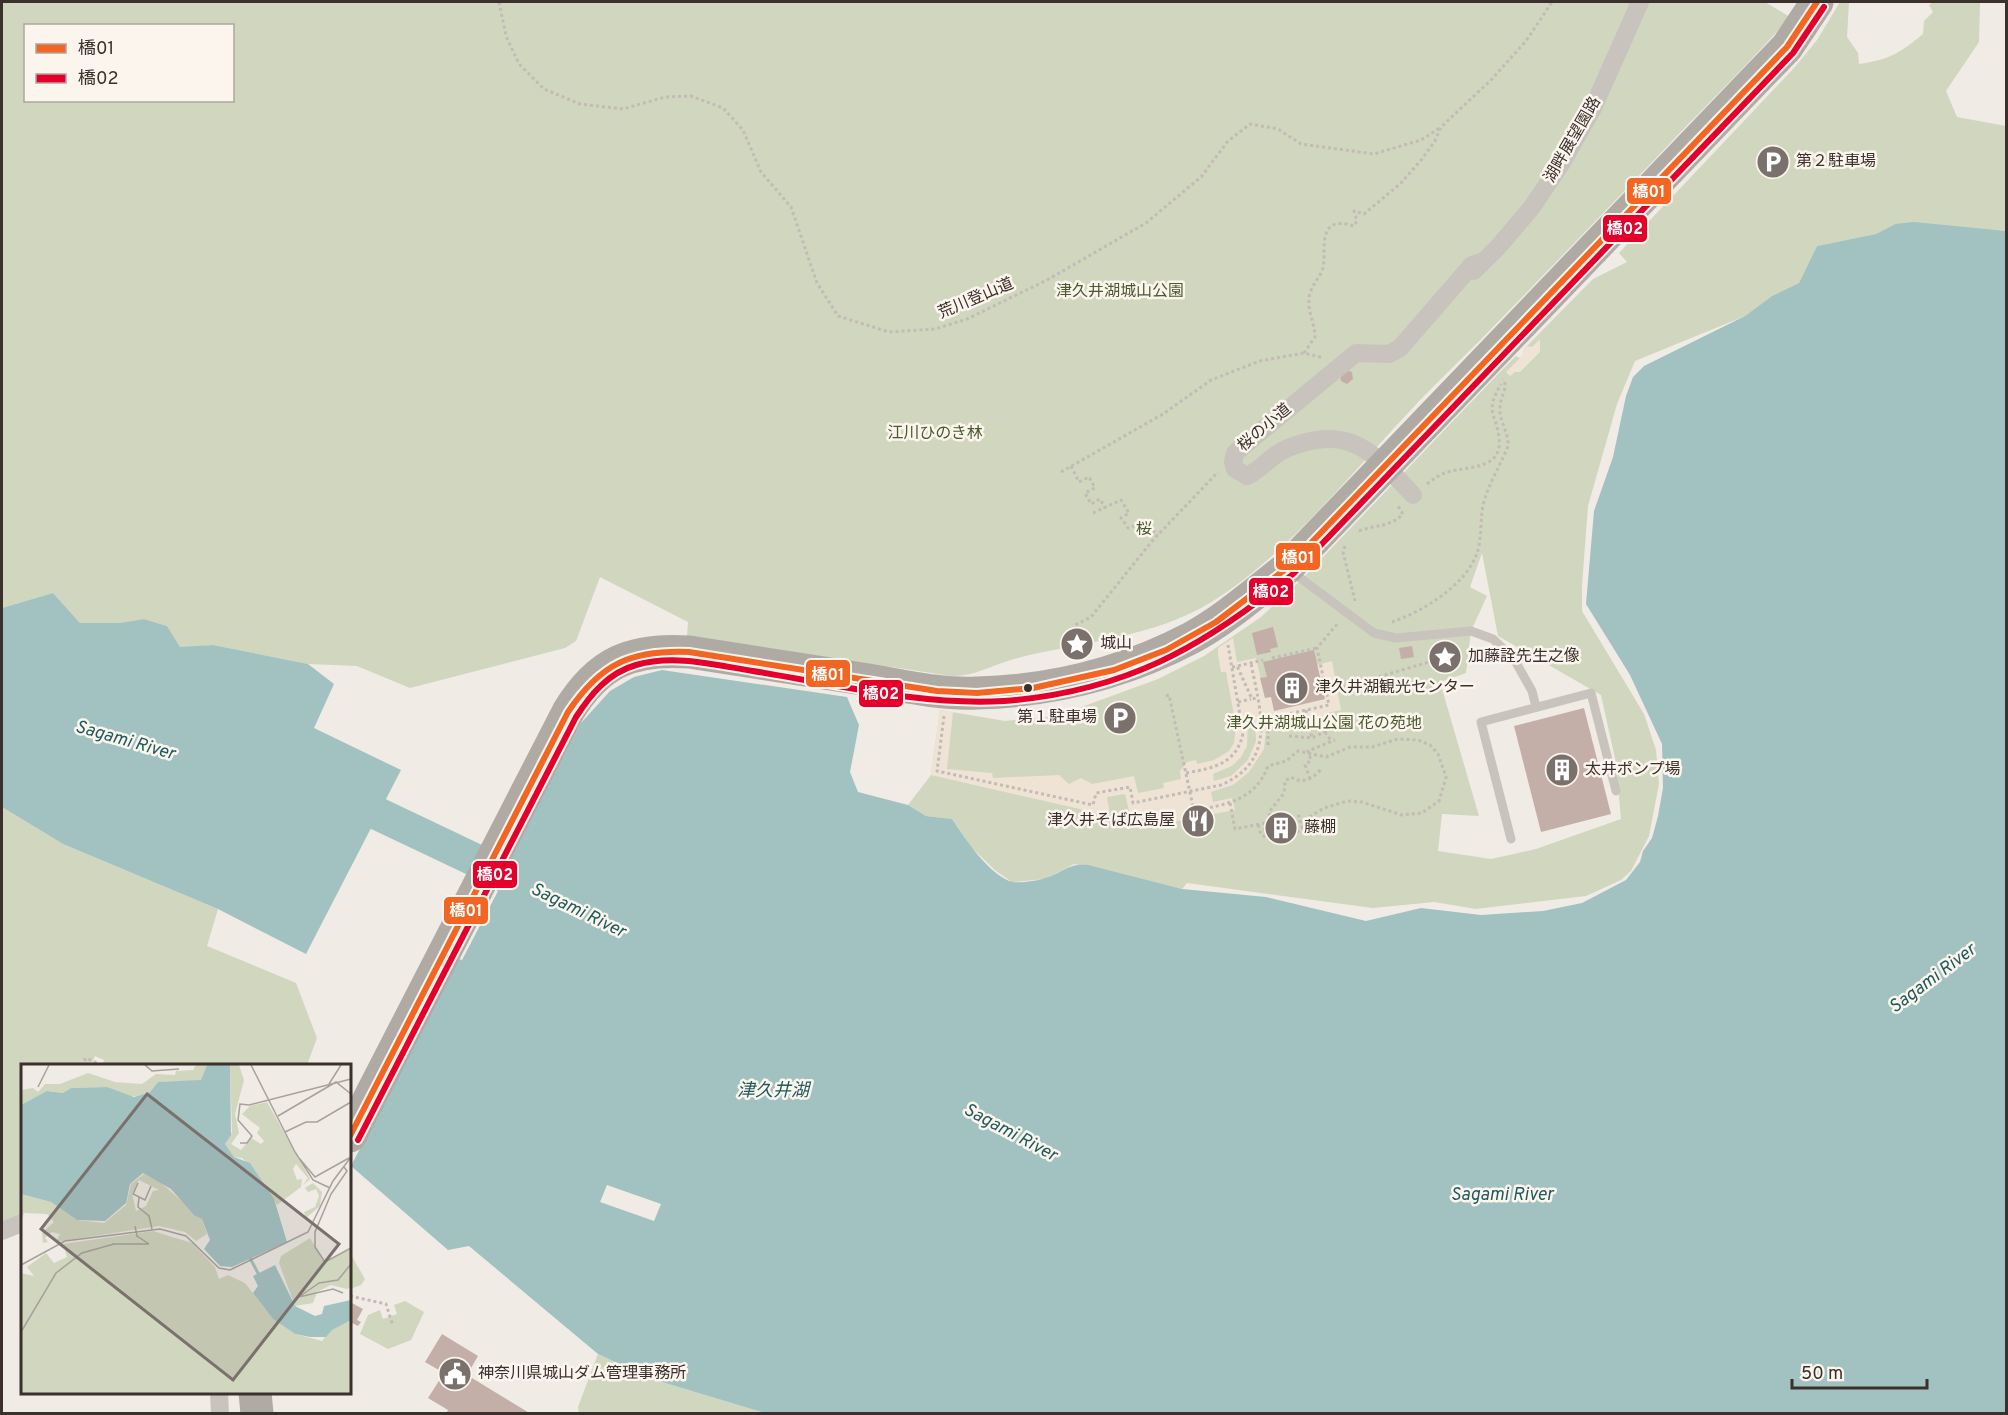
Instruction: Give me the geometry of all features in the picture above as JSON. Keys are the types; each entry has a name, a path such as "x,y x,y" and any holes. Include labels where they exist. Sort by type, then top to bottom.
{"highway":[{"path":"351,1134 578,696 597,675 622,660 658,650 689,652 943,691 976,693 1033,689 1080,681 1150,658 1193,636 1236,608 1287,568 1787,47 1817,2"},
{"path":"255,1394 257,1413"}],"street":[{"name":"湖畔展望園路","path":"1389,354 1408,340 1460,277 1472,265 1481,262 1499,246 1532,207 1562,164 1592,110 1639,5"},
{"name":"桜の小道","path":"1235,453 1356,352 1389,354"},
{"path":"1235,453 1233,462 1235,469 1247,476 1255,472 1268,459 1288,448 1334,438 1354,442 1369,451 1409,491"},
{"path":"2,1231 21,1223"},
{"path":"219,1394 220,1413"}],"lane":[{"path":"1287,568 1374,633 1385,637 1471,631 1493,639 1514,659 1532,691 1536,707"},
{"path":"1511,838 1481,722 1591,693 1616,791"}],"path":[{"name":"荒川登山道","path":"498,2 506,36 519,64 544,89 580,104 623,109 665,97 690,96 723,108 742,130 761,172 791,207 817,283 838,316 889,332 935,329 967,319 1047,280 1146,223 1201,177 1228,141 1250,124 1278,129 1302,144 1374,154 1421,140 1441,127"},
{"path":"1061,472 1163,414 1211,380 1260,361 1304,353 1315,337 1308,299 1323,269 1323,238 1328,230 1338,224 1354,225 1358,221 1354,211 1364,214 1400,184 1435,141 1441,127 1491,80 1526,41 1552,2"},
{"path":"1409,491 1446,472 1474,470 1488,464 1496,455 1499,435 1492,417 1492,402 1508,374"},
{"path":"1384,624 1406,616 1434,600 1463,575 1478,552 1485,498 1508,446 1509,438 1500,411 1506,381"},
{"name":"桜の小道","path":"1073,653 1072,629 1091,617 1158,535 1235,453"},
{"path":"1071,466 1079,482 1089,477 1095,489 1085,493 1091,504 1100,499 1105,508"},
{"path":"1093,513 1120,500 1129,513 1121,519 1128,528 1143,523 1158,535"},
{"path":"1351,536 1361,530 1384,527 1404,514"},
{"path":"1345,544 1343,552 1356,608"},
{"path":"1272,658 1317,648 1346,612"},
{"path":"1186,773 1221,765 1236,753 1243,733 1227,637"},
{"path":"1261,720 1329,705 1317,648"},
{"path":"1232,667 1263,660"},
{"path":"1327,692 1437,660"},
{"path":"945,711 937,771 1093,805 1096,793 1130,787 1133,803 1221,785 1243,772 1257,753 1261,742 1261,720 1251,663"},
{"path":"1237,666 1252,699"},
{"path":"1166,696 1169,695 1194,811 1230,804 1252,791 1268,766 1286,761 1298,751 1310,755 1335,756 1350,747 1372,747 1398,739 1418,740 1430,745 1438,754 1446,777 1439,801 1422,813 1402,815 1362,802 1347,801 1324,807 1301,822"},
{"path":"1238,702 1257,698"},
{"path":"1306,710 1312,738"},
{"path":"1268,718 1271,739 1268,745"},
{"path":"1289,736 1312,738 1332,728"},
{"path":"1310,779 1305,765 1309,764 1308,751 1333,741 1325,732"},
{"path":"1271,822 1269,812 1284,793 1285,781 1291,777 1302,781 1310,779 1322,768"},
{"path":"1230,804 1235,829 1258,824 1299,816 1302,828 1282,839 1270,839 1261,835 1258,824"},
{"path":"82,1064 86,1058 101,1064"},
{"path":"351,1296 386,1304 393,1326"}],"green space":[{"path":"2,2 1765,2 1790,17 1408,413 1301,528 1244,579 1213,601 1166,624 1116,638 1014,659 967,675 951,676 687,636 688,622 600,577 576,641 565,648 410,688 357,666 308,664 213,645 180,648 167,626 144,619 119,623 80,623 53,593 2,608"},
{"name":"津久井湖城山公園 花の苑地","path":"1840,2 1849,2 1847,37 1858,53 1859,64 1878,60 1901,51 1923,34 1924,21 1933,12 1929,5 1933,2 1980,2 1979,42 1946,91 1957,117 2006,126 2006,231 1895,224 1876,234 1817,246 1799,283 1772,296 1745,316 1635,361 1617,404 1588,506 1582,586 1582,611 1644,714 1656,750 1659,784 1649,836 1631,871 1621,880 1586,896 1476,909 1434,902 1373,908 1187,883 1182,889 1074,864 1045,879 1012,882 996,871 971,847 952,819 926,816 908,805 931,775 940,710 1005,721 1057,716 1158,679 1204,656 1261,617 1302,579 1516,356 1520,358 1524,354 1523,350 1593,279 1627,262 1619,253 1794,68 1817,40","holes":["1482,553 1498,636 1601,695 1616,763 1621,819 1536,849 1491,859 1438,851 1442,814 1479,816 1440,682 1466,673 1471,631 1487,596 1470,587"]},
{"path":"2,807 63,844 218,909 207,946 296,983 317,1038 307,1064 103,1064 104,1060 95,1056 91,1064 21,1064 21,1216 2,1223"},
{"path":"351,1255 365,1279 361,1285 351,1289"},
{"path":"405,1301 424,1312 411,1340 388,1349 360,1334 368,1315 380,1310 383,1319 397,1314 394,1305"},
{"path":"598,1354 652,1379 765,1413 579,1414 578,1407"}],"shaded area":[{"path":"1540,339 1540,352 1520,372 1515,372 1510,376 1506,372 1524,354 1523,350 1527,346 1532,347"},
{"path":"1233,638 1237,662 1256,658 1265,698 1317,665 1332,661 1341,710 1327,713 1324,721 1313,726 1301,728 1287,724 1266,729 1264,749 1249,772 1233,785 1211,792 1213,802 1232,798 1235,810 1151,826 1129,811 1125,794 1107,797 1110,814 1106,815 931,775 940,710 953,712 947,769 992,773 993,778 1059,775 1069,784 1081,778 1092,784 1134,776 1138,793 1164,788 1163,783 1181,779 1180,771 1187,762 1196,760 1197,764 1214,760 1229,751 1234,743 1236,726 1226,672 1221,672 1218,648","holes":["1255,719 1256,741 1248,760 1231,776 1214,781 1213,774 1232,766 1241,757 1247,746 1248,721"]},
{"path":"1453,645 1457,666 1438,670 1433,650"}],"water":[{"name":"津久井湖","path":"1914,222 2006,231 2006,1413 765,1413 652,1379 598,1354 469,1246 448,1250 351,1166 458,959 462,960 498,891 494,889 581,723 610,691 634,677 662,670 847,697 859,725 850,772 858,792 908,805 926,816 952,819 987,865 1004,879 1013,882 1038,880 1070,867 1088,865 1182,889 1266,897 1366,921 1421,908 1481,915 1543,911 1582,903 1626,880 1640,862 1643,851 1652,838 1658,816 1663,788 1662,744 1630,675 1586,604 1594,511 1613,457 1626,396 1633,377 1644,366 1745,316 1772,296 1799,283 1817,246 1876,234 1895,224"},
{"path":"53,593 80,623 119,623 144,619 167,626 180,647 213,645 308,664 334,684 314,728 401,770 306,954 218,909 63,844 2,807 2,608"}],"pier":[{"path":"607,1185 661,1204 654,1221 600,1202"}],"building":[{"path":"1346,370 1352,372 1353,379 1347,384 1341,381 1340,374"},
{"name":"津久井湖観光センター","path":"1273,627 1278,647 1270,649 1271,652 1257,655 1252,633"},
{"path":"1412,646 1414,657 1401,659 1399,648"},
{"name":"津久井湖観光センター","path":"1314,650 1325,699 1274,711 1271,697 1265,698 1260,678 1267,677 1263,662"},
{"name":"太井ポンプ場","path":"1584,708 1611,814 1541,832 1514,726"},
{"path":"1210,816 1213,826 1188,831 1186,821"},
{"name":"藤棚","path":"1296,822 1298,829 1265,835 1263,828"},
{"path":"351,1303 363,1309 357,1320 361,1322 358,1326 351,1322"},
{"name":"神奈川県城山ダム管理事務所","path":"442,1334 478,1356 467,1375 531,1414 446,1414 448,1410 428,1398 444,1373 425,1362"}],"waterway":[{"name":"Sagami River","path":"335,801 372,811 513,878"}],"transit line":[{"name":"橋01","path":"351,1134 568,712 580,695 605,671 634,657 669,652 689,652 937,691 977,693 1033,688 1114,670 1166,650 1216,622 1287,568 1787,47 1817,2"},
{"name":"橋02","path":"358,1140 576,717 601,685 617,673 636,665 680,660 910,697 973,702 1004,701 1087,688 1159,662 1193,644 1227,624 1293,574 1793,53 1824,7"}],"place":[{"name":"第２駐車場","path":"1773,162"},
{"name":"城山","path":"1077,644"},
{"name":"加藤詮先生之像","path":"1445,657"},
{"name":"津久井湖観光センター","path":"1292,688"},
{"name":"第１駐車場","path":"1120,718"},
{"name":"太井ポンプ場","path":"1562,770"},
{"name":"津久井そば広島屋","path":"1198,821"},
{"name":"藤棚","path":"1281,828"},
{"name":"神奈川県城山ダム管理事務所","path":"455,1374"}],"park label":[{"name":"津久井湖城山公園","path":"1120,292"},
{"name":"江川ひのき林","path":"935,434"},
{"name":"桜","path":"1144,530"}]}
